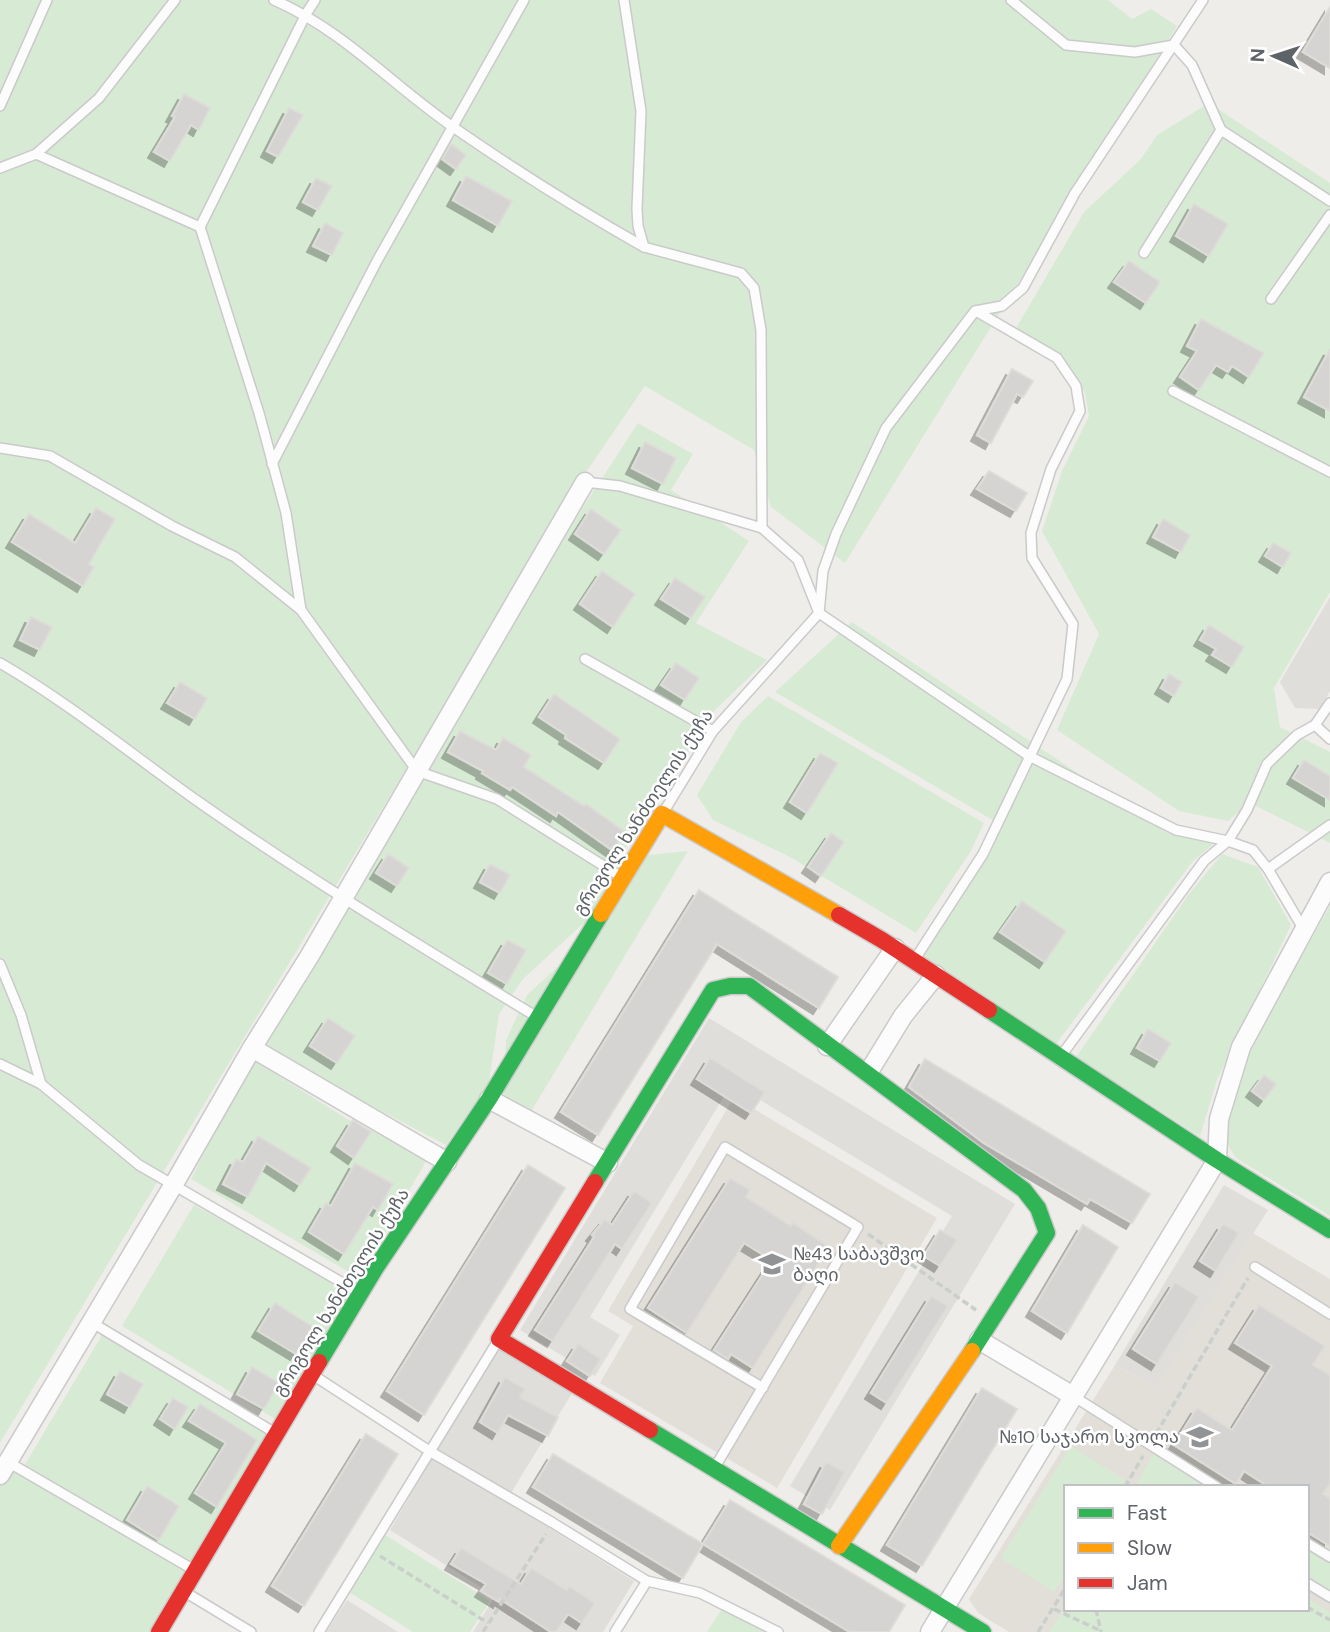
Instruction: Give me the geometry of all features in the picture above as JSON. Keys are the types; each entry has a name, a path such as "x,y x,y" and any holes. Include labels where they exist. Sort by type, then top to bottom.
{"street":[{"path":"4,1468 252,1048 309,957 585,482"},
{"path":"662,814 895,948 1217,1160 1330,1230"},
{"name":"გრიგოლ ხანძთელის ქუჩა","path":"159,1632 360,1293 489,1099 662,814"},
{"path":"930,1632 1217,1160 1219,1119 1241,1047 1330,882"},
{"path":"827,1046 895,948"},
{"path":"868,1073 903,1016 936,975"},
{"path":"839,1546 992,1321 1046,1233 1038,1208 1024,1190 749,986 730,986 713,990 499,1339 839,1546 983,1632"},
{"path":"252,1048 447,1161"},
{"path":"489,1099 608,1163"},
{"path":"979,1340 1073,1396"}],"lane":[{"path":"0,106 47,0"},
{"path":"0,168 36,154 99,98 175,0"},
{"path":"274,0 306,14 364,55 452,126 592,217 644,247 741,273 754,288 761,330 762,528"},
{"path":"301,610 286,513 259,414 200,226 315,0"},
{"path":"272,464 377,261 524,0"},
{"path":"624,0 641,111 637,209 644,247"},
{"path":"1011,0 1066,45 1135,52 1174,45"},
{"path":"819,613 823,571 836,534 886,428 975,311 1002,306 1023,288 1075,193 1203,0"},
{"path":"1174,45 1192,65 1221,130 1330,201"},
{"path":"1144,253 1221,130"},
{"path":"36,154 200,226"},
{"path":"1271,299 1330,215"},
{"path":"914,961 984,854 1067,679 1073,624 1032,558 1031,533 1051,469 1080,411 1076,386 1057,358 975,311"},
{"path":"1173,391 1330,472"},
{"path":"0,448 50,456 172,526 234,557 301,610 417,771 497,799 623,878"},
{"path":"585,482 620,486 762,528 798,559 819,613 1029,756 1176,831 1228,841 1253,850 1304,930"},
{"name":"გრიგოლ ხანძთელის ქუჩა","path":"662,814 713,731 819,613"},
{"path":"585,659 713,731"},
{"path":"0,663 38,685 196,800 342,898 537,1017"},
{"path":"1060,1057 1204,861 1228,841 1247,810 1267,764 1297,735 1315,725 1330,703"},
{"path":"1315,725 1330,739"},
{"path":"1268,870 1330,825"},
{"path":"0,964 21,1015 41,1084"},
{"path":"0,1064 41,1084 138,1165 360,1293"},
{"path":"714,1469 763,1388 858,1227 725,1147 630,1308 763,1388"},
{"path":"1255,1267 1330,1314"},
{"path":"91,1322 277,1434"},
{"path":"319,1632 499,1339"},
{"path":"312,1374 431,1452 647,1581 700,1593 778,1632"},
{"path":"1073,1396 1214,1485"},
{"path":"4,1468 195,1571"},
{"path":"1309,1544 1330,1557"},
{"path":"615,1632 647,1581"},
{"path":"1309,1584 1330,1597"},
{"path":"183,1591 251,1632"}],"path":[{"path":"858,1227 992,1321"},
{"path":"1126,1485 1255,1267"},
{"path":"483,1632 553,1523"},
{"path":"370,1550 488,1623"},
{"path":"1038,1632 1064,1590"},
{"path":"1053,1608 1100,1631"},
{"path":"1309,1608 1330,1620"},
{"path":"1097,1611 1100,1631"}],"shaded area":[{"path":"1330,597 1330,691 1320,709 1295,708 1280,682"},
{"path":"709,1018 1015,1204 830,1510 790,1486 952,1216 732,1083 590,1317 620,1335 595,1376 520,1330"},
{"name":"№43 საბავშვო ბაღი","path":"734,1097 937,1218 777,1488 600,1383 633,1326 608,1311"},
{"path":"1224,1185 1268,1210 1157,1387 1115,1365"},
{"name":"№10 საჯარო სკოლა","path":"1253,1233 1330,1279 1330,1632 1009,1632 978,1613 969,1599 1115,1365 1157,1387"},
{"path":"499,1344 574,1390 506,1501 634,1581 603,1632 473,1632 495,1596 390,1530"},
{"path":"347,1600 398,1632 326,1632"}],"green space":[{"path":"0,0 1108,0 1132,19 1151,9 1177,26 845,563 771,507 754,450 645,386 578,484 0,1443"},
{"path":"1209,103 1330,183 1330,592 1274,688 1280,727 1330,752 1330,843 1250,803 1228,821 1179,811 1057,730 1099,634 1042,531 1062,471 1089,416 1085,393 1067,367 1015,330 1084,212 1141,159 1157,135"},
{"path":"638,423 693,454 671,490 749,541 696,623 767,660 715,710 610,872 597,911 523,979 499,1014 489,1083 446,1145 372,1106 256,1057 580,512"},
{"path":"852,622 1167,833 1216,842 1193,861 1056,1044 923,955 988,855 1001,825 775,692"},
{"path":"768,696 984,823 971,851 916,933 792,858 713,820 697,795 741,722"},
{"path":"688,851 532,1110 504,1095 506,1040 527,995 601,927 640,856"},
{"path":"1222,854 1258,867 1291,925 1217,1080 1200,1136 1076,1057 1189,894"},
{"path":"1330,906 1330,1216 1236,1158 1223,1137 1249,1055"},
{"path":"252,1059 347,1119 429,1156 359,1278 191,1179"},
{"path":"194,1205 352,1290 275,1419 122,1326"},
{"path":"102,1335 267,1434 190,1563 24,1466"},
{"path":"1071,1446 1125,1480 1121,1485 1064,1485 1064,1577 1054,1592 1001,1558"},
{"path":"1154,1453 1201,1485 1136,1485"},
{"path":"11,1467 191,1572 155,1632 0,1632 0,1485"},
{"path":"384,1534 490,1601 470,1632 413,1632 349,1592"},
{"path":"1309,1547 1330,1560 1330,1588 1327,1593 1309,1582"},
{"path":"1309,1599 1330,1613 1330,1632 1050,1632 1064,1609 1309,1611"},
{"path":"725,1604 769,1632 707,1632"}],"building":[{"path":"1330,7 1330,68 1303,52"},
{"path":"184,94 210,108 199,130 191,125 170,161 154,152 175,117 172,116"},
{"path":"289,108 303,115 278,157 267,151"},
{"path":"451,144 466,155 456,169 442,159"},
{"path":"466,176 512,201 498,226 453,200"},
{"path":"316,178 332,186 318,210 303,202"},
{"path":"1194,204 1228,224 1209,256 1176,236"},
{"path":"325,223 343,233 332,255 313,246"},
{"path":"1129,261 1160,282 1146,303 1114,282"},
{"path":"1201,319 1264,353 1249,377 1232,366 1228,372 1216,365 1199,390 1180,377 1197,351 1187,346"},
{"path":"1330,349 1330,411 1304,397"},
{"path":"1012,369 1033,381 1023,397 1017,394 991,443 977,435"},
{"path":"645,442 676,458 663,484 632,468"},
{"path":"989,471 1027,493 1016,511 977,489"},
{"path":"96,508 115,519 89,564 94,567 83,586 12,542 29,514 75,543"},
{"path":"591,509 621,530 604,554 575,534"},
{"path":"1163,519 1190,535 1181,552 1153,537"},
{"path":"1273,543 1291,553 1283,567 1265,556"},
{"path":"602,571 635,594 613,627 580,604"},
{"path":"675,578 705,597 691,618 661,599"},
{"path":"31,617 52,627 40,650 20,640"},
{"path":"1209,625 1244,647 1232,667 1212,655 1216,649 1200,640"},
{"path":"676,663 699,678 685,700 661,685"},
{"path":"1169,674 1182,682 1174,696 1161,688"},
{"path":"180,682 207,698 195,719 167,703"},
{"path":"554,694 620,739 604,763 565,738 566,735 539,717"},
{"path":"460,731 496,750 503,738 531,755 524,767 584,806 586,804 625,832 612,850 558,812 556,816 512,787 510,790 482,773 483,771 448,752"},
{"path":"820,753 838,763 807,813 790,802"},
{"path":"1304,760 1330,776 1330,800 1293,778"},
{"path":"831,833 844,842 821,876 808,867"},
{"path":"388,854 409,868 397,886 376,873"},
{"path":"490,864 510,875 500,893 480,882"},
{"path":"699,890 838,977 819,1008 717,944 598,1135 561,1112"},
{"path":"1022,901 1066,931 1045,962 1000,932"},
{"path":"507,940 526,950 507,984 488,973"},
{"path":"328,1018 355,1036 337,1063 310,1046"},
{"path":"1148,1029 1171,1043 1160,1061 1137,1048"},
{"path":"710,1058 765,1092 751,1113 697,1079"},
{"path":"925,1059 1150,1194 1132,1223 1090,1199 1087,1204 984,1143 909,1087"},
{"path":"1264,1075 1276,1084 1264,1100 1252,1091"},
{"path":"353,1120 371,1132 354,1158 337,1146"},
{"path":"258,1136 311,1168 300,1185 266,1163 248,1197 223,1184 236,1159 243,1162"},
{"path":"355,1163 393,1184 378,1210 373,1207 344,1254 309,1232 326,1203 331,1206"},
{"path":"528,1165 565,1188 424,1415 387,1391"},
{"path":"730,1178 750,1190 746,1197 829,1247 753,1368 731,1354 728,1359 714,1350 772,1260 744,1243 687,1333 648,1308"},
{"path":"634,1191 652,1203 622,1249 615,1244 553,1341 535,1330 594,1237 592,1235 605,1219 612,1225"},
{"path":"1223,1224 1239,1233 1216,1271 1200,1261"},
{"path":"1083,1225 1118,1247 1067,1333 1032,1311"},
{"path":"940,1230 957,1240 940,1266 924,1256"},
{"path":"1175,1282 1199,1297 1157,1364 1133,1349"},
{"path":"931,1296 948,1306 887,1403 871,1393"},
{"path":"275,1303 313,1327 296,1354 258,1331"},
{"path":"1259,1305 1325,1346 1313,1365 1330,1375 1330,1483 1323,1494 1330,1498 1330,1546 1309,1533 1309,1485 1266,1485 1244,1471 1236,1484 1174,1445 1197,1408 1232,1430 1272,1366 1235,1343"},
{"path":"578,1344 601,1359 590,1376 567,1361"},
{"path":"252,1367 279,1383 264,1409 237,1394"},
{"path":"120,1371 143,1384 130,1407 107,1394"},
{"path":"505,1377 525,1389 520,1397 558,1417 548,1436 508,1415 498,1433 480,1422"},
{"path":"982,1388 1017,1409 922,1566 887,1545"},
{"path":"173,1398 188,1407 175,1429 160,1419"},
{"path":"200,1404 257,1440 217,1507 195,1493 226,1443 189,1421"},
{"path":"366,1434 398,1454 304,1606 272,1586"},
{"path":"553,1454 703,1544 683,1578 533,1487"},
{"path":"826,1462 845,1472 822,1514 804,1504"},
{"path":"147,1486 179,1506 159,1540 127,1520"},
{"path":"730,1500 905,1605 889,1632 850,1632 703,1544"},
{"path":"461,1548 521,1584 531,1568 567,1590 569,1586 595,1603 582,1623 568,1614 556,1632 551,1632 500,1599 499,1602 481,1591 486,1584 451,1564"}],"traffic: fast":[{"path":"319,1362 375,1269 489,1099 601,914"},
{"path":"595,1182 713,990 749,986 1024,1190 1038,1208 1047,1233 972,1351"},
{"path":"989,1010 1217,1160 1330,1230"},
{"path":"650,1430 983,1632"}],"traffic: slow":[{"path":"601,914 662,814 839,915"},
{"path":"839,1546 972,1351"}],"traffic: jam":[{"path":"839,915 989,1010"},
{"path":"595,1182 499,1339 650,1430"},
{"path":"159,1632 319,1362"}],"place":[{"name":"№43 საბავშვო ბაღი","path":"772,1264"},
{"name":"№10 საჯარო სკოლა","path":"1200,1437"}]}
